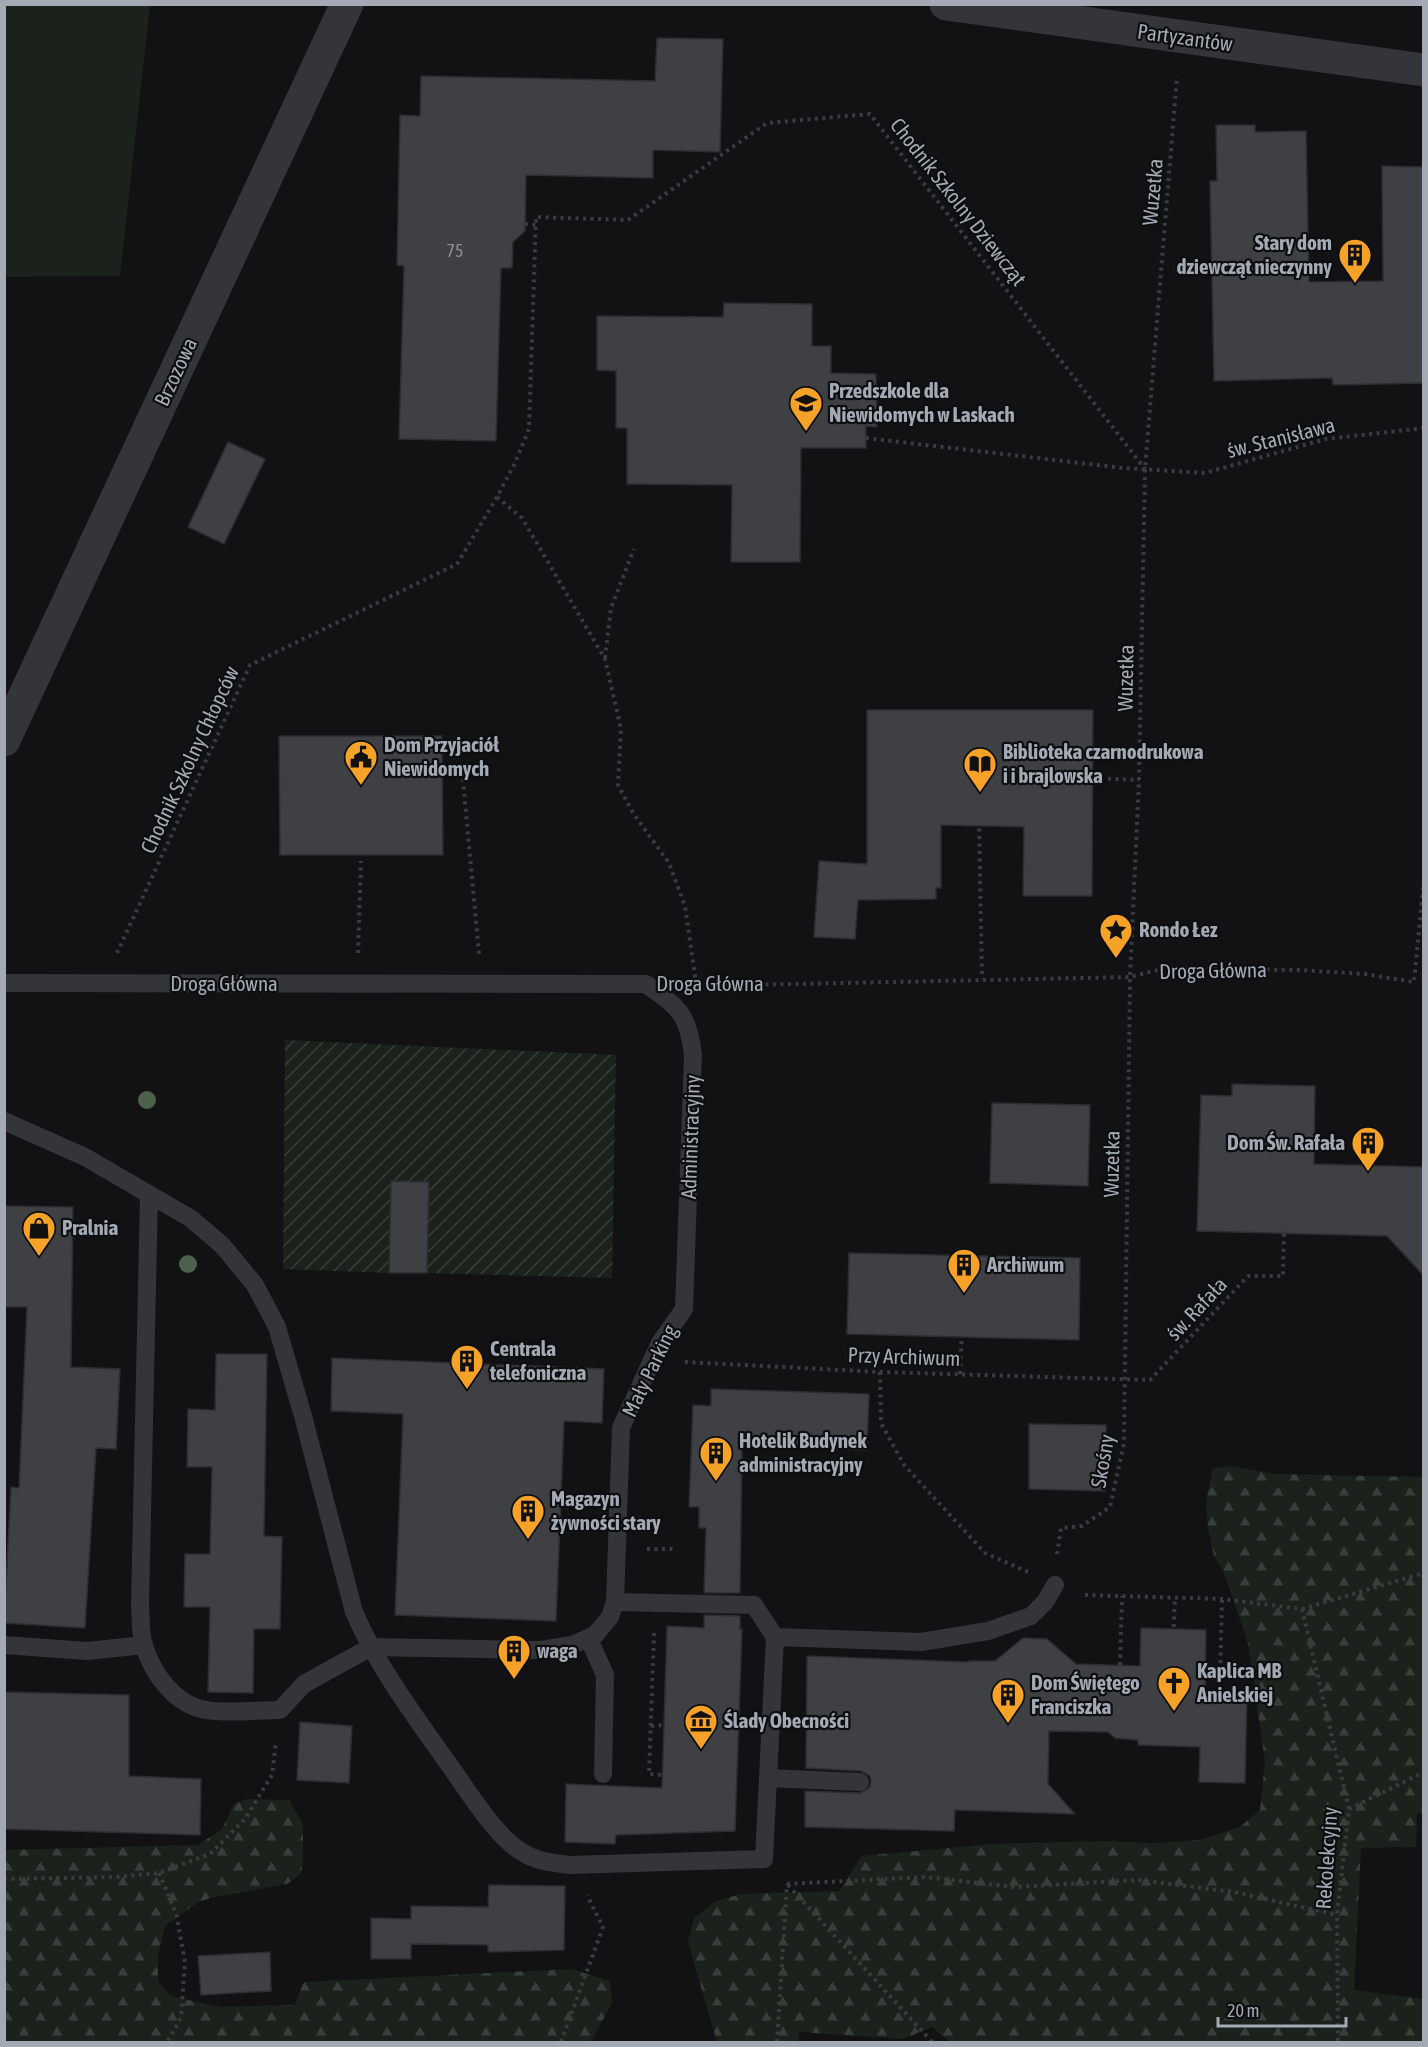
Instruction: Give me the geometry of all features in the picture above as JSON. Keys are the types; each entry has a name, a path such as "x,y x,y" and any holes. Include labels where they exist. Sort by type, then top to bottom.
{"street":[{"name":"Brzozowa","path":"4,740 347,4"},
{"name":"Partyzantów","path":"946,4 1424,70"}],"lane":[{"name":"Droga Główna","path":"4,983 646,984"},
{"name":"Administracyjny","path":"646,984 676,1005 690,1030 693,1055 684,1309"},
{"path":"4,1121 85,1157 190,1218 222,1245 255,1285 277,1327 303,1416 354,1612 371,1647 402,1699 504,1838 521,1852 539,1861 570,1864 764,1859 775,1637 754,1605 615,1602"},
{"path":"149,1195 140,1604 144,1645 156,1671 172,1693 185,1704 207,1710 280,1710 304,1684 371,1647 541,1650 572,1645 589,1639 605,1675 603,1774"},
{"name":"Mały Parking","path":"589,1639 610,1617 615,1602 621,1428 660,1342 684,1309"},
{"path":"775,1637 921,1642 988,1631 1031,1617 1045,1602 1055,1585"},
{"path":"4,1645 87,1651 144,1645"},
{"path":"768,1778 860,1782"}],"path":[{"name":"Wuzetka","path":"1124,1380 1130,977 1139,780 1145,469 1181,37"},
{"name":"Chodnik Szkolny Dziewcząt","path":"537,225 536,216 628,220 767,123 870,114 1145,469"},
{"path":"525,224 537,225"},
{"name":"Chodnik Szkolny Chłopców","path":"103,983 250,665 457,564 497,497 514,465 528,429 537,225"},
{"name":"św. Stanisława","path":"866,438 1145,469 1205,473 1326,439 1424,428"},
{"path":"497,497 522,518 605,659 621,729 618,785 633,813 669,863 685,906 691,960 697,986"},
{"path":"605,659 611,608 634,549"},
{"path":"442,770 462,769 479,961 479,985"},
{"path":"1093,778 1139,780"},
{"path":"979,821 982,979"},
{"path":"358,984 361,861"},
{"name":"Droga Główna","path":"646,984 697,986 1130,977 1166,968 1299,970 1365,974 1414,982 1424,879"},
{"name":"św. Rafała","path":"1124,1380 1150,1380 1248,1276 1283,1276 1284,1224"},
{"path":"960,1374 962,1331"},
{"name":"Przy Archiwum","path":"683,1362 880,1372 1124,1380"},
{"path":"880,1372 881,1423 904,1465 985,1552 1055,1585 1087,1595 1222,1599 1302,1609 1424,1573"},
{"name":"Skośny","path":"1055,1585 1061,1527 1082,1526 1110,1507 1124,1443 1124,1380"},
{"path":"1120,1665 1122,1596"},
{"path":"1173,1642 1175,1598"},
{"path":"1220,1678 1222,1599"},
{"path":"655,1603 649,1774 662,1775"},
{"name":"Rekolekcyjny","path":"1302,1609 1349,1809 1337,1915 1338,2043"},
{"path":"4,1879 116,1877 159,1873 210,1854 245,1819 272,1775 280,1710"},
{"path":"651,1726 664,1725"},
{"path":"1349,1809 1424,1772"},
{"path":"764,1859 932,2043"},
{"path":"561,2043 603,1927 570,1864"},
{"path":"159,1873 176,1913 185,1962 181,2018 167,2043"},
{"path":"787,1884 925,1877 1014,1887 1138,1880 1234,1892 1337,1915"},
{"path":"777,2043 787,1884"}],"green space":[{"path":"4,5 150,5 120,276 5,277"},
{"path":"285,1040 616,1055 612,1278 427,1273 429,1183 392,1181 389,1273 283,1269"},
{"path":"1231,1466 1273,1474 1423,1477 1423,1813 1417,1813 1416,1847 1361,1848 1354,1990 1423,1999 1423,2042 950,2042 932,2027 903,2039 799,2032 798,2042 717,2042 688,1942 694,1918 716,1901 741,1894 840,1891 861,1856 992,1844 1103,1841 1155,1843 1200,1840 1240,1827 1260,1810 1265,1761 1248,1643 1223,1570 1214,1556 1208,1528 1206,1502 1213,1468"},
{"path":"246,1799 289,1800 303,1824 301,1874 287,1884 210,1898 197,1903 165,1926 158,1955 158,1981 171,1996 220,2007 294,2005 304,1982 571,1969 610,1981 612,2003 591,2042 5,2042 5,1850 198,1845 222,1829 234,1804"}],"building":[{"path":"657,38 723,39 720,152 653,150 653,178 526,175 525,231 513,242 512,268 501,268 496,441 399,439 404,266 397,265 400,115 420,116 421,76 655,81"},
{"path":"1216,125 1255,125 1255,132 1306,131 1309,282 1383,281 1382,166 1424,167 1424,383 1333,385 1332,378 1214,381 1210,181 1217,181"},
{"path":"724,303 812,304 812,346 831,346 831,373 876,374 877,427 866,426 866,448 801,448 800,562 731,562 732,485 627,484 627,428 616,428 616,371 597,370 597,316 723,317"},
{"path":"228,442 265,459 224,544 188,527"},
{"name":"Biblioteka czarnodrukowa i i brajlowska","path":"867,710 1093,710 1092,896 1023,896 1024,827 941,825 941,888 936,888 936,899 858,900 855,939 814,937 819,861 867,864"},
{"name":"Dom Przyjaciół Niewidomych","path":"279,736 442,736 443,855 280,855"},
{"name":"Dom Św. Rafała","path":"1232,1084 1315,1086 1314,1164 1424,1167 1424,1276 1387,1236 1197,1231 1201,1095 1232,1096"},
{"path":"992,1103 1090,1105 1088,1186 990,1183"},
{"path":"391,1181 429,1182 427,1273 389,1273"},
{"path":"4,1206 73,1207 71,1367 120,1369 116,1449 96,1448 85,1628 4,1623 11,1487 19,1488 27,1307 4,1307"},
{"name":"Archiwum","path":"849,1253 1080,1258 1079,1340 847,1334"},
{"path":"216,1354 267,1354 264,1536 282,1537 280,1629 254,1629 253,1693 208,1692 210,1607 184,1607 185,1554 210,1554 212,1467 187,1467 188,1409 215,1410"},
{"path":"332,1358 604,1369 602,1423 564,1421 556,1621 395,1615 403,1414 331,1411"},
{"name":"Hotelik Budynek administracyjny","path":"711,1389 869,1394 867,1450 742,1447 740,1593 704,1593 706,1528 699,1528 699,1507 689,1507 693,1405 711,1406"},
{"path":"1029,1424 1106,1425 1105,1491 1029,1489"},
{"name":"Ślady Obecności","path":"704,1615 740,1616 740,1629 742,1629 735,1831 616,1835 615,1844 565,1842 566,1784 662,1788 667,1626 704,1628"},
{"path":"1141,1628 1206,1630 1205,1692 1247,1693 1245,1783 1199,1782 1200,1747 1138,1745 1138,1740 1115,1738 1108,1732 1049,1731 1048,1784 1075,1814 955,1810 954,1831 805,1827 805,1791 860,1793 869,1788 871,1782 870,1776 861,1771 806,1768 807,1656 995,1661 1023,1638 1047,1639 1076,1664 1140,1666"},
{"path":"4,1692 129,1695 129,1776 201,1779 200,1835 4,1829"},
{"path":"300,1722 352,1726 349,1783 297,1780"},
{"path":"489,1885 565,1886 564,1950 488,1952 488,1945 411,1944 411,1959 371,1959 371,1918 411,1919 411,1906 488,1907"},
{"path":"270,1952 271,1991 201,1995 198,1956"}],"place":[{"name":"Stary dom dziewcząt nieczynny","path":"1355,284"},
{"name":"Przedszkole dla Niewidomych w Laskach","path":"806,432"},
{"name":"Dom Przyjaciół Niewidomych","path":"361,786"},
{"name":"Biblioteka czarnodrukowa i i brajlowska","path":"980,793"},
{"name":"Rondo Łez","path":"1116,959"},
{"name":"Dom Św. Rafała","path":"1368,1172"},
{"name":"Pralnia","path":"39,1257"},
{"name":"Archiwum","path":"964,1294"},
{"name":"Centrala telefoniczna","path":"467,1390"},
{"name":"Hotelik Budynek administracyjny","path":"716,1482"},
{"name":"Magazyn żywności stary","path":"528,1540"},
{"name":"waga","path":"514,1680"},
{"name":"Kaplica MB Anielskiej","path":"1174,1712"},
{"name":"Dom Świętego Franciszka","path":"1008,1724"},
{"name":"Ślady Obecności","path":"701,1750"}]}
